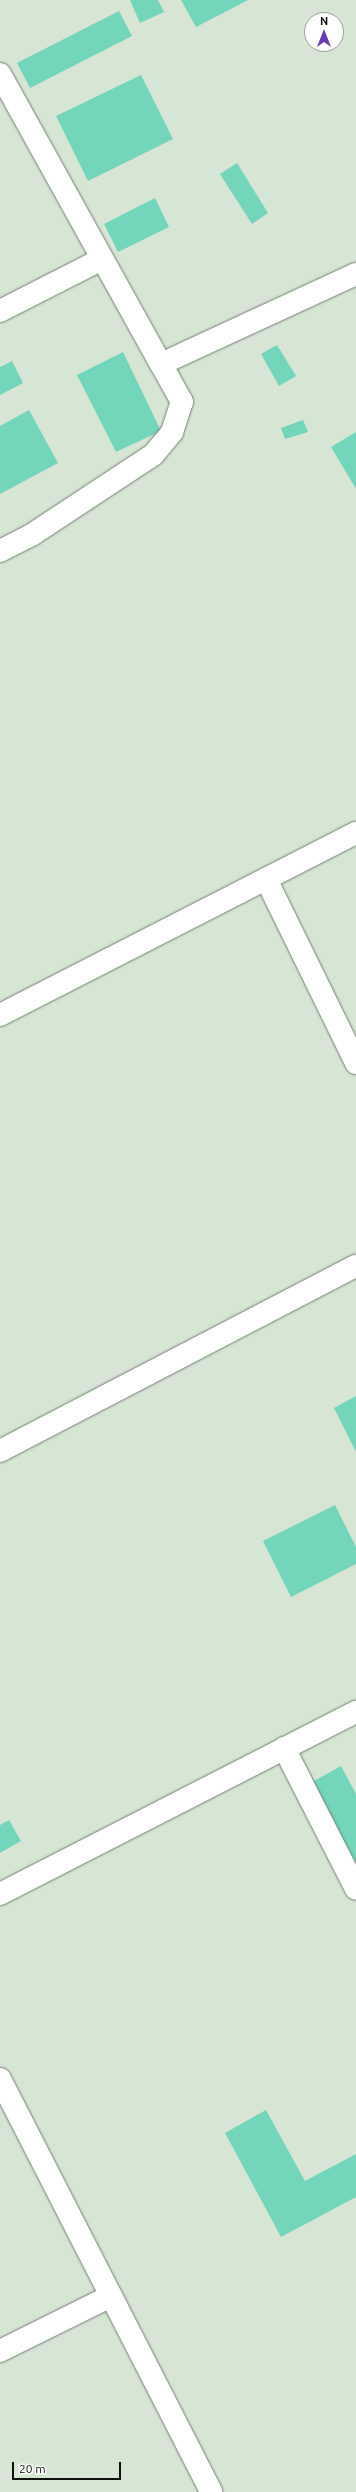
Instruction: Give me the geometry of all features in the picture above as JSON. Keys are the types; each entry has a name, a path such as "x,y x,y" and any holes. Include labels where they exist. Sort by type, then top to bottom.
{"street":[{"path":"0,74 182,402 172,432 153,455 33,534 0,550"},
{"path":"0,311 102,259"},
{"path":"161,364 356,274"},
{"path":"0,1015 356,833"},
{"path":"266,879 356,1063"},
{"path":"0,1451 356,1266"},
{"path":"0,1894 356,1712"},
{"path":"284,1748 356,1889"},
{"path":"0,2079 211,2492"},
{"path":"0,2351 111,2296"}],"building":[{"path":"130,0 158,0 164,12 140,23"},
{"path":"181,0 248,0 196,27"},
{"path":"119,11 132,36 30,88 17,63"},
{"path":"141,75 173,139 88,181 56,116"},
{"path":"237,163 268,213 252,224 220,174"},
{"path":"155,198 169,227 118,252 104,224"},
{"path":"277,345 296,376 279,386 261,354"},
{"path":"123,352 161,431 116,452 77,375"},
{"path":"12,361 23,383 0,395 0,367"},
{"path":"29,410 58,463 0,494 0,426"},
{"path":"303,420 308,432 285,439 281,428"},
{"path":"356,432 356,489 331,447"},
{"path":"356,1396 356,1452 334,1408"},
{"path":"335,1505 356,1547 356,1564 291,1597 263,1541"},
{"path":"341,1766 356,1794 356,1878 305,1786"},
{"path":"9,1820 21,1841 0,1853 0,1825"},
{"path":"266,2110 305,2181 356,2154 356,2197 281,2237 225,2133"}]}
